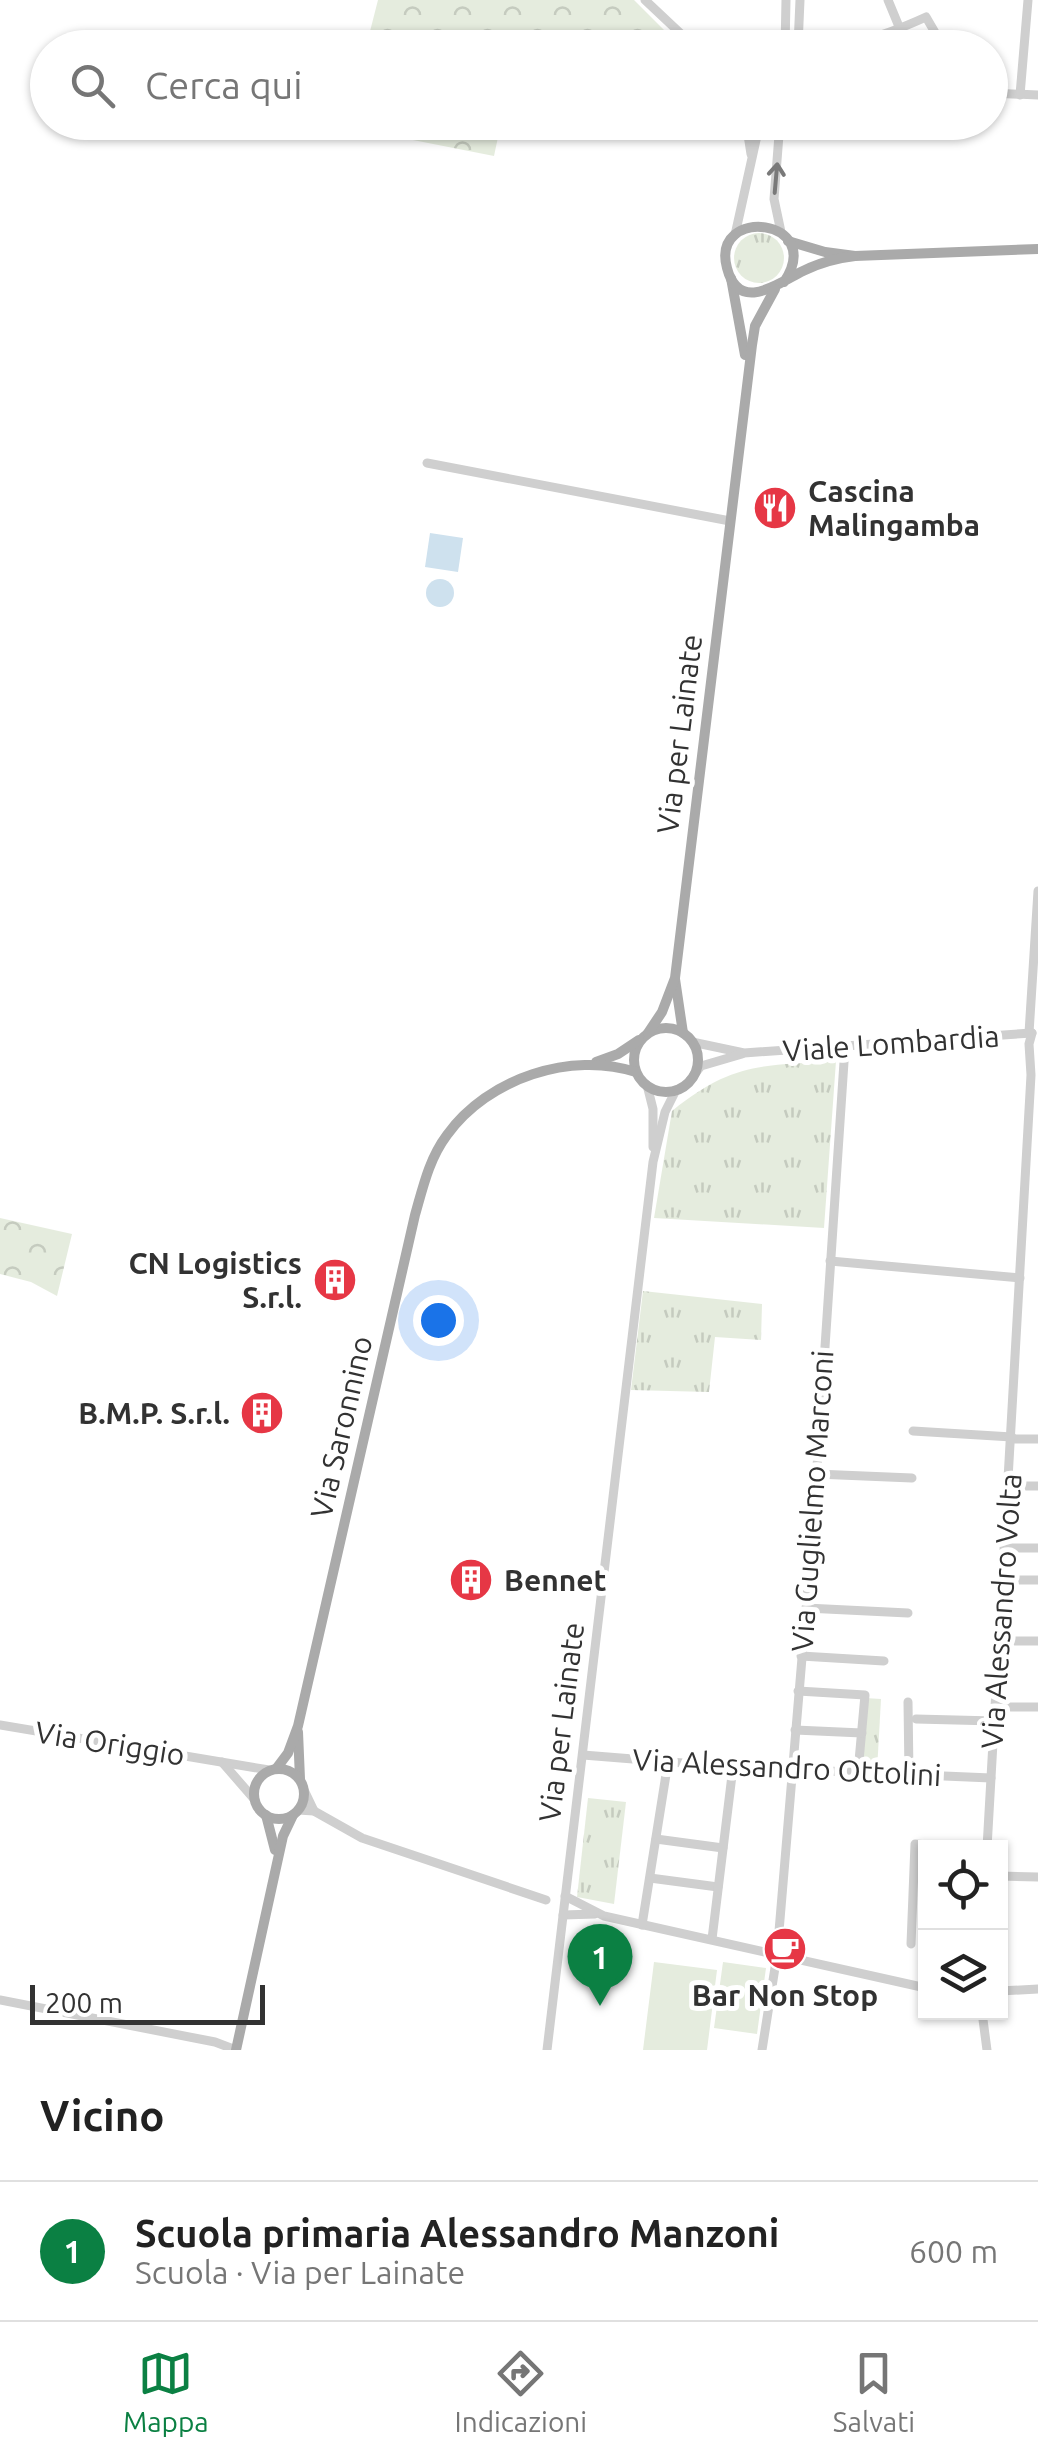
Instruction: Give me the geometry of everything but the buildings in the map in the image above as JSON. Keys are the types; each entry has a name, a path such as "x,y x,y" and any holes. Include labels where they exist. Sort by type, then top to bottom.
{"main road":[{"path":"747,376 744,334 726,256 735,235 752,226 772,227 784,236 825,252 855,256 1038,248"},
{"path":"747,376 756,326 793,262 784,236"},
{"path":"732,278 738,286 756,293 780,286 814,266 855,256"},
{"name":"Via per Lainate","path":"645,1036 662,1012 674,978 747,376"},
{"name":"Via per Lainate","path":"674,978 683,1033"},
{"path":"666,1028 683,1033 692,1042 697,1062 690,1080 676,1090 656,1090 646,1085 636,1072 634,1054 645,1036 666,1028"},
{"name":"Via Saronnino","path":"272,1770 288,1753 298,1726 427,1170 448,1133 491,1095 549,1069 596,1062 618,1054 645,1036"},
{"name":"Via Saronnino","path":"596,1062 636,1072"},
{"name":"Via Saronnino","path":"298,1726 300,1778"},
{"path":"236,2050 283,1836 304,1790 293,1772 272,1770 258,1780 255,1800 275,1840 276,1866"},
{"path":"266,1816 296,1813"}],"street":[{"path":"645,0 677,30"},
{"path":"785,30 786,0"},
{"path":"799,30 800,0"},
{"path":"888,0 900,29"},
{"path":"1020,94 1028,0"},
{"path":"897,30 926,17 934,30"},
{"path":"1008,94 1038,95"},
{"path":"749,140 752,162"},
{"path":"735,235 756,140"},
{"path":"775,140 779,141 774,199 784,236"},
{"path":"428,463 730,521"},
{"name":"Via Alessandro Volta","path":"987,1840 1031,1075 1036,1046 1033,1033 1038,891"},
{"name":"Viale Lombardia","path":"690,1080 702,1066 744,1053 1033,1033"},
{"name":"Viale Lombardia","path":"692,1042 744,1053"},
{"name":"Via Guglielmo Marconi","path":"762,2050 777,1954 806,1608 845,1047"},
{"name":"Via per Lainate","path":"646,1085 652,1108 653,1162"},
{"name":"Via per Lainate","path":"547,2050 653,1162 665,1112 676,1090"},
{"path":"830,1262 1020,1278"},
{"path":"913,1430 1038,1438"},
{"path":"816,1474 912,1478"},
{"path":"1010,1486 1038,1486"},
{"path":"1006,1548 1038,1548"},
{"path":"1004,1580 1038,1580"},
{"path":"806,1608 908,1613"},
{"path":"1000,1641 1038,1641"},
{"path":"801,1656 884,1662"},
{"path":"798,1691 865,1695 858,1772"},
{"path":"908,1702 909,1774"},
{"path":"996,1707 1038,1707"},
{"path":"916,1719 995,1721"},
{"name":"Via Origgio","path":"0,1725 272,1770"},
{"path":"795,1730 862,1732"},
{"name":"Via Alessandro Ottolini","path":"583,1754 792,1770 991,1778"},
{"name":"Via Origgio","path":"220,1760 255,1800"},
{"path":"642,1925 668,1762"},
{"path":"712,1939 733,1766"},
{"path":"304,1790 314,1810 362,1838 546,1900"},
{"path":"296,1813 314,1810"},
{"path":"656,1839 723,1848"},
{"path":"911,1944 915,1844 918,1844"},
{"path":"1008,1876 1038,1877"},
{"path":"650,1878 718,1887"},
{"path":"565,1896 598,1914 918,1986"},
{"path":"563,1915 598,1914"},
{"path":"1008,1992 1038,1990"},
{"path":"0,2000 215,2042 236,2050"},
{"path":"983,2020 987,2050"}],"green space":[{"path":"378,0 634,0 664,30 370,30"},
{"path":"413,140 497,140 494,156"},
{"path":"759,233 777,240 784,258 777,276 759,283 741,276 734,258 741,240"},
{"path":"836,1061 824,1228 654,1218 672,1111 731,1075 767,1066"},
{"path":"0,1218 72,1234 57,1296 31,1282 0,1274"},
{"path":"643,1291 762,1304 761,1340 715,1337 709,1392 631,1390"},
{"path":"865,1698 881,1699 877,1771 861,1770"},
{"path":"588,1798 626,1802 614,1904 577,1897"},
{"path":"654,1962 717,1970 707,2050 643,2050"},
{"path":"723,1962 766,1968 757,2034 714,2028"}],"water":[{"path":"430,533 463,538 458,572 425,567"},
{"path":"440,579 450,583 454,593 450,603 440,607 430,603 426,593 430,583"}],"place":[{"name":"Cascina Malingamba","path":"775,508"},
{"name":"CN Logistics S.r.l.","path":"335,1280"},
{"name":"B.M.P. S.r.l.","path":"262,1413"},
{"name":"Bennet","path":"471,1580"},
{"name":"Bar Non Stop","path":"785,1949"},
{"name":"Scuola primaria Alessandro Manzoni","path":"600,2006"}]}
